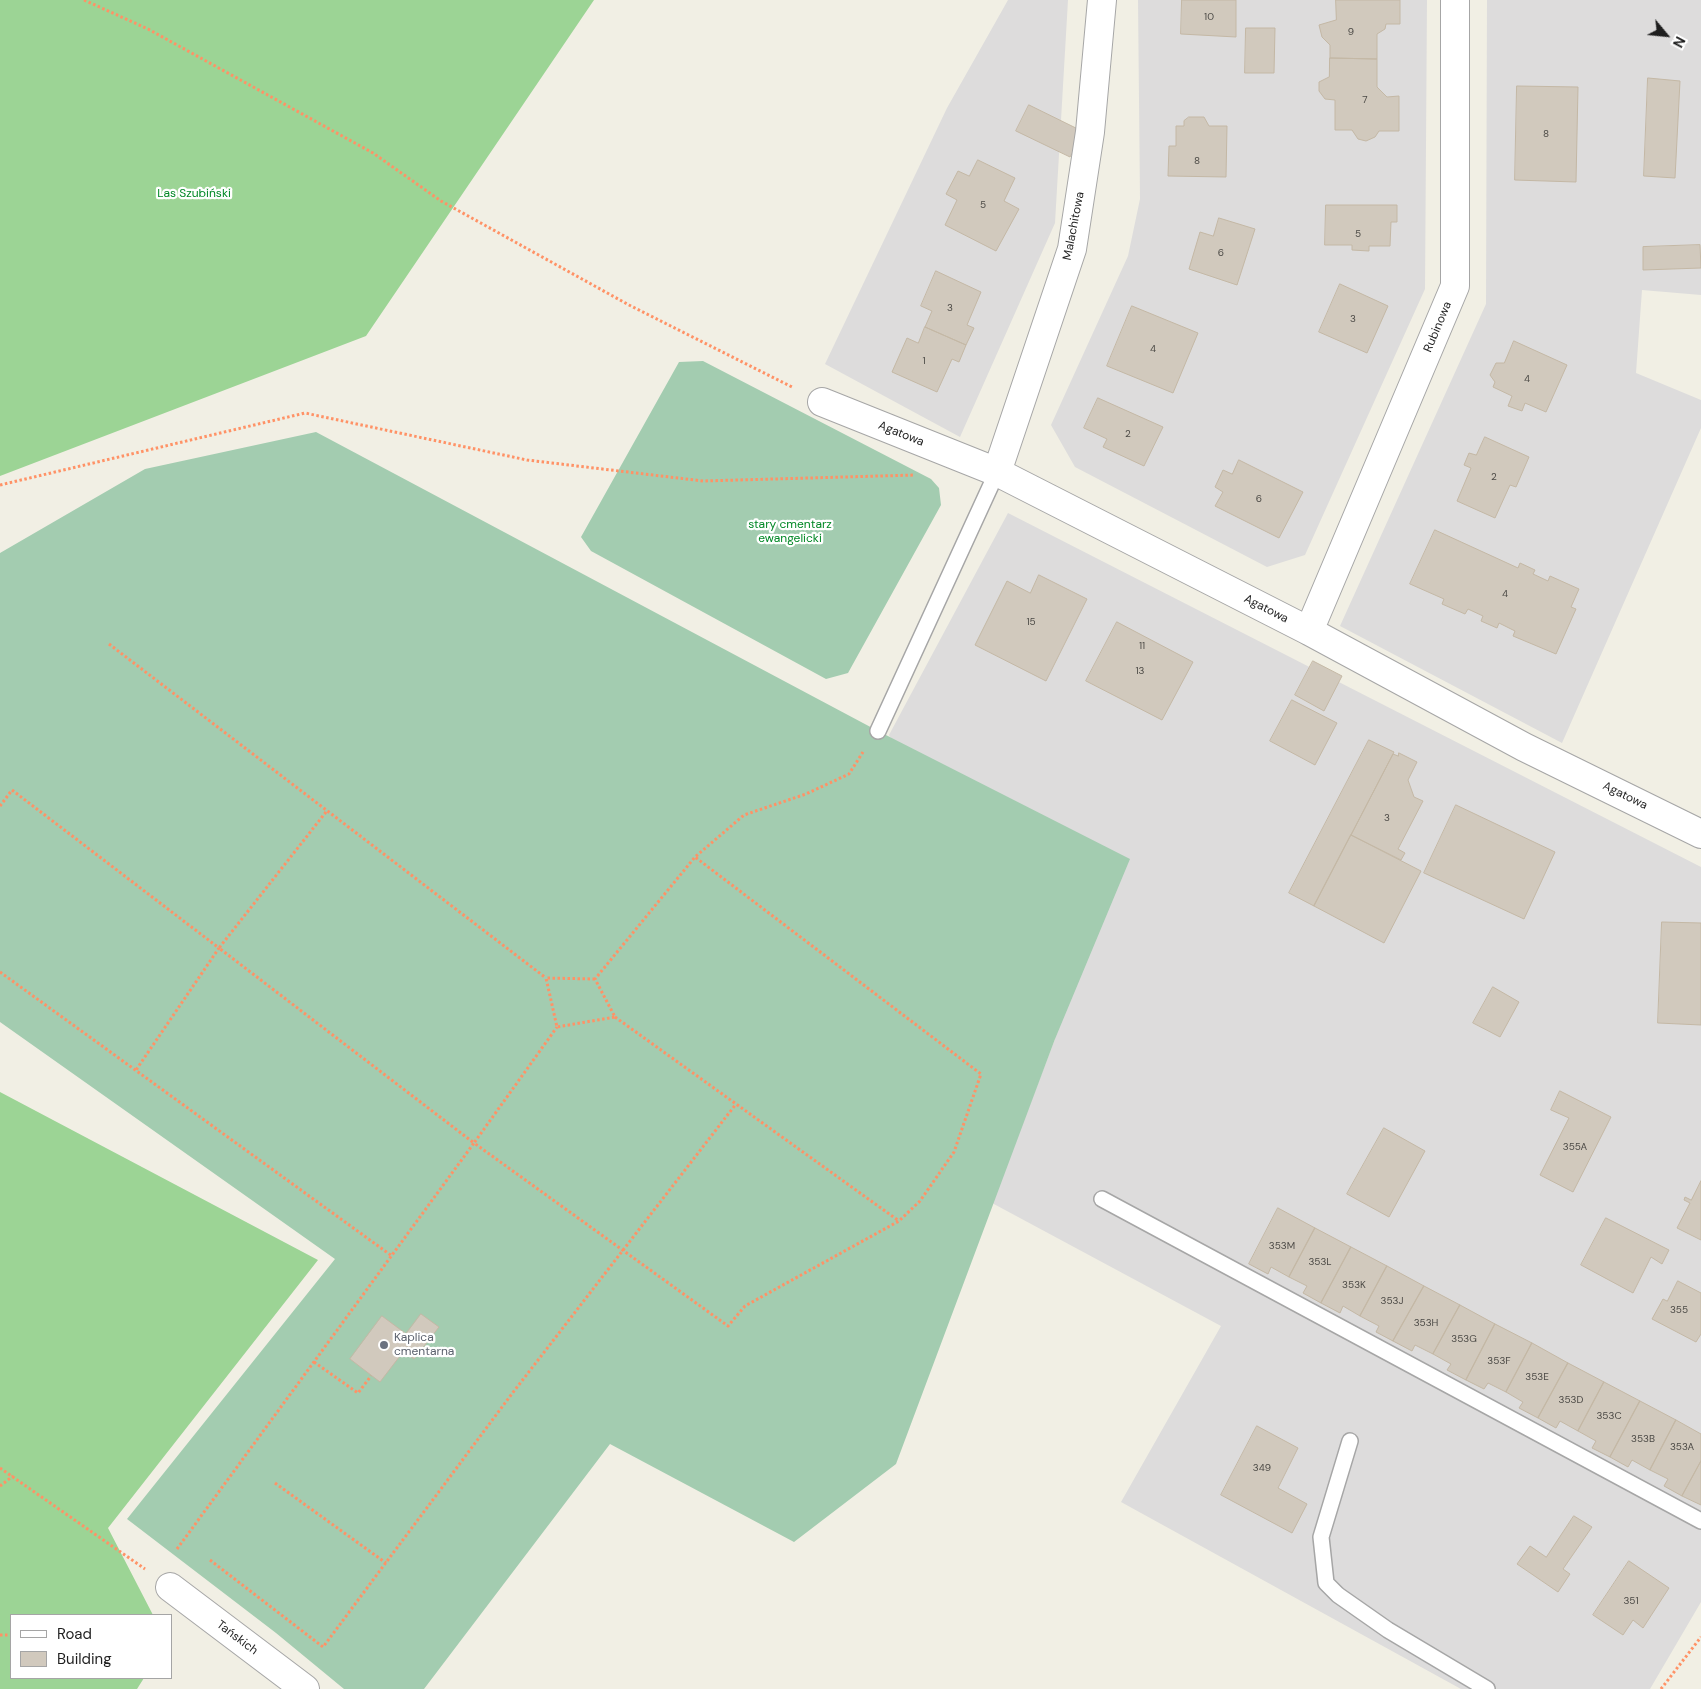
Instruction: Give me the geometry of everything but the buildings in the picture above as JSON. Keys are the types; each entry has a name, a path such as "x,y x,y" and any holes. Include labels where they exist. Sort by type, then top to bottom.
{"street":[{"name":"Malachitowa","path":"997,472 1072,249 1090,132 1102,0"},
{"name":"Rubinowa","path":"1309,631 1455,286 1455,0"},
{"name":"Agatowa","path":"822,402 997,472 1309,631 1524,747 1701,834"},
{"name":"Tańskich","path":"170,1587 305,1689"}],"lane":[{"path":"878,731 997,472"},
{"path":"1102,1199 1701,1521"},
{"path":"1350,1442 1321,1537 1326,1583 1338,1595 1388,1630 1487,1689"}],"path":[{"path":"84,0 148,29 373,153 441,201 637,310 822,402"},
{"path":"0,485 305,413 528,460 703,481 919,475"},
{"path":"109,644 326,812 546,978 595,979"},
{"path":"595,979 695,858 744,815 806,794 848,774 878,731"},
{"path":"0,806 12,790 474,1142 728,1326 746,1306 899,1221 920,1201 954,1152 981,1074 695,858"},
{"path":"136,1070 219,948 326,812"},
{"path":"0,972 392,1256"},
{"path":"546,978 557,1027"},
{"path":"595,979 615,1017 899,1221"},
{"path":"177,1549 557,1027 615,1017"},
{"path":"210,1560 323,1647 622,1249 736,1104"},
{"path":"314,1362 358,1393 371,1376"},
{"path":"0,1468 170,1587"},
{"path":"0,1486 12,1476"},
{"path":"275,1483 386,1563"},
{"path":"1661,1689 1701,1637"}],"shaded area":[{"path":"1008,0 1068,0 1055,223 960,437 825,364 947,108"},
{"path":"1138,0 1427,0 1425,289 1305,555 1267,567 1075,467 1051,425 1128,256 1140,199"},
{"path":"1487,0 1701,0 1701,295 1642,290 1636,373 1701,400 1701,428 1562,743 1340,626 1486,304"},
{"path":"1008,513 1701,867 1701,1602 1650,1689 1461,1689 1121,1502 1221,1326 992,1203 1055,1039 889,735"}],"green space":[{"name":"Las Szubiński","path":"0,0 594,0 366,336 0,476"},
{"name":"stary cmentarz ewangelicki","path":"703,361 931,479 939,488 941,505 848,673 826,679 591,551 581,537 679,362"},
{"path":"316,432 878,731 1130,859 1055,1039 896,1464 794,1542 610,1444 424,1689 344,1689 276,1633 127,1519 335,1259 0,1022 0,553 145,469"},
{"path":"0,1092 318,1260 108,1528 152,1614 10,1614 10,1679 143,1679 137,1689 0,1689"}],"place":[{"name":"Kaplica cmentarna","path":"384,1345"}]}
